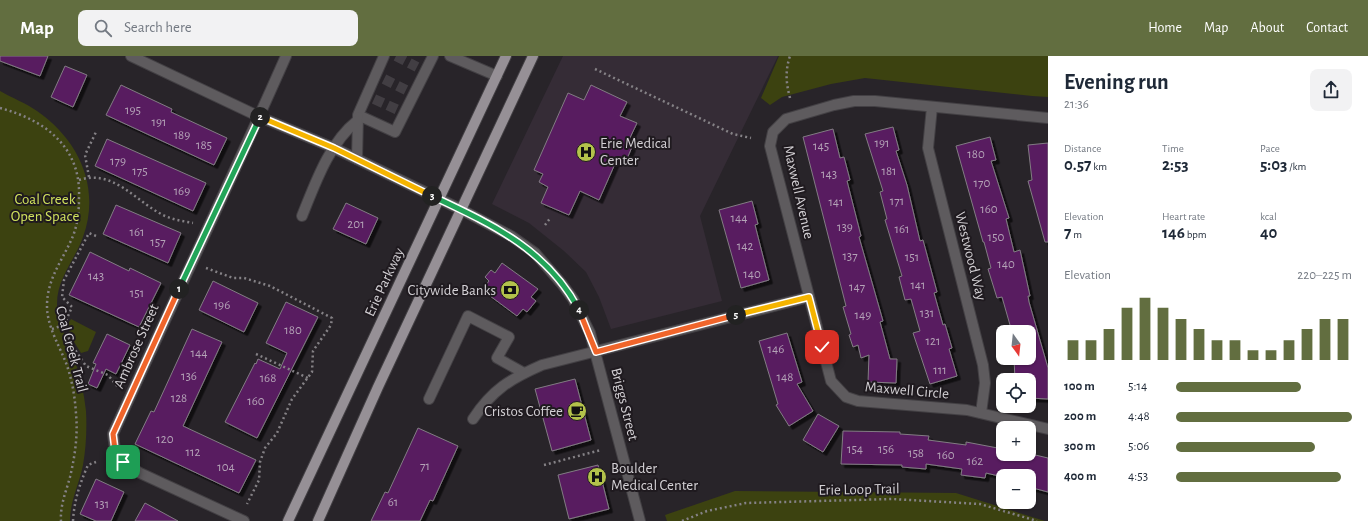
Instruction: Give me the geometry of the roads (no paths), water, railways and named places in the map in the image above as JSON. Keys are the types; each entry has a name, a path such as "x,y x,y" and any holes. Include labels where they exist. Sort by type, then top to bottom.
{"main road":[{"name":"Erie Parkway","path":"288,521 506,56"},
{"path":"318,521 378,387 533,56"}],"street":[{"name":"Briggs Street","path":"131,56 260,117 334,148 462,210 511,236 535,253 573,299 590,333 640,521"},
{"name":"Ambrose Street","path":"244,521 134,469 123,462 115,450 113,434 260,117 286,56"},
{"path":"302,216 334,148 346,129 358,118 370,97 380,77 384,56"},
{"path":"358,118 395,132 401,111 421,69 432,56"},
{"path":"450,56 497,76"},
{"name":"Maxwell Avenue","path":"809,297 770,146 774,132 786,119 854,101 875,101 1048,118"},
{"name":"Westwood Way","path":"932,107 928,148 983,365 986,383 980,413"},
{"path":"357,159 358,118"},
{"path":"473,419 482,404 497,389 524,373 542,365 809,297"},
{"name":"Maxwell Circle","path":"809,297 831,381 846,397 858,401 980,413 1048,429"},
{"path":"429,399 468,316 509,337 497,358 524,373"}],"tunnel":[{"path":"396,56 417,67"},
{"path":"384,79 406,90"},
{"path":"374,99 398,110"}],"place":[{"name":"Erie Medical Center","path":"586,152"},
{"name":"Citywide Banks","path":"510,290"},
{"name":"Cristos Coffee","path":"577,411"},
{"name":"Boulder Medical Center","path":"597,477"}],"park label":[{"name":"Coal Creek Open Space","path":"45,208"}]}
